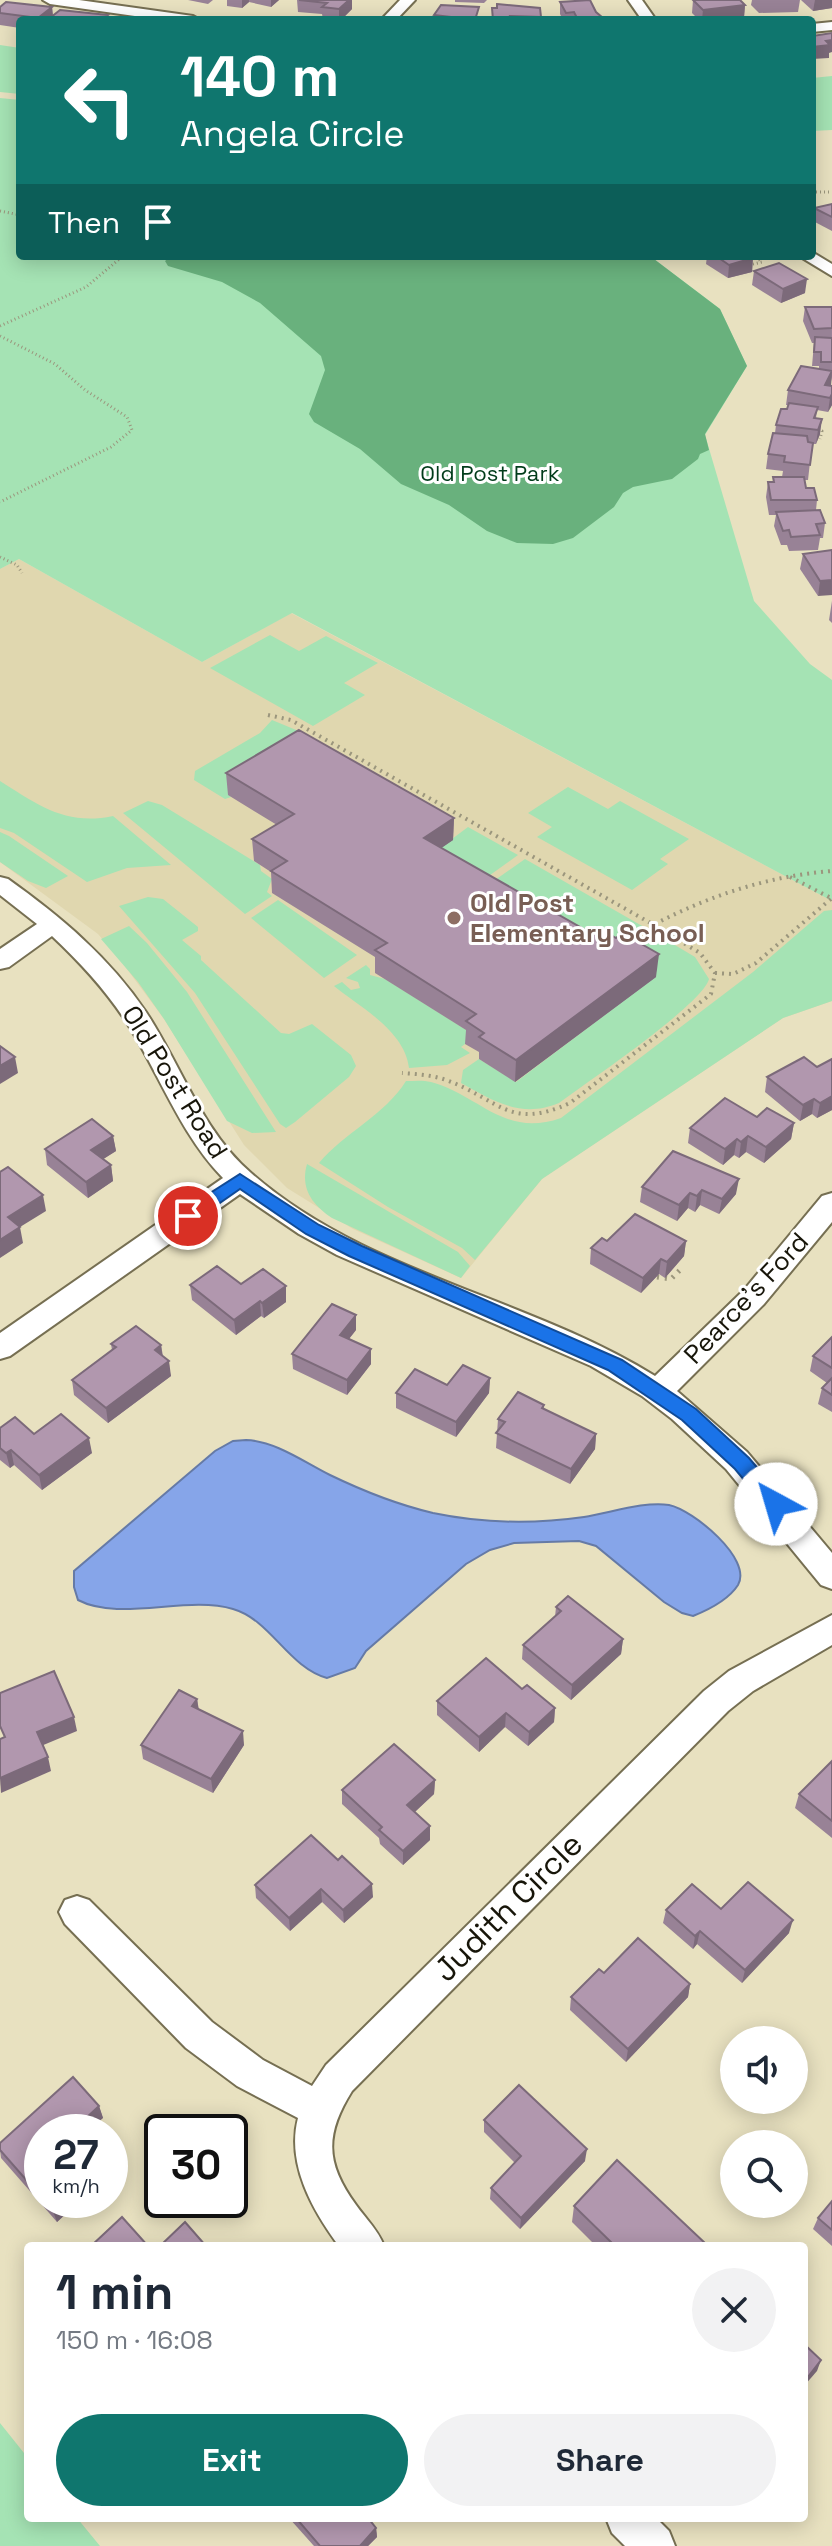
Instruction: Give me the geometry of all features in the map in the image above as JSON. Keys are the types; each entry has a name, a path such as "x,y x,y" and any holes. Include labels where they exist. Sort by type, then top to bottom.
{"street":[{"path":"50,0 164,16"},
{"path":"392,16 408,0"},
{"path":"814,260 832,271"},
{"name":"Old Post Road","path":"0,884 55,923 86,952 112,983 137,1019 216,1154 240,1180 313,1229 355,1251 615,1365 658,1391 717,1439 758,1480 832,1576"},
{"path":"0,961 55,923"},
{"path":"0,1348 240,1180"},
{"name":"Pearce's Ford","path":"658,1391 754,1297 832,1203"},
{"name":"Judith Circle","path":"361,2242 327,2192 314,2160 314,2134 320,2110 339,2078 716,1701 741,1681 832,1629"},
{"path":"77,1912 199,2035 250,2073 320,2110"},
{"path":"631,2522 654,2546"}],"path":[{"path":"0,326 86,287 114,260"},
{"path":"744,265 762,262 759,260"},
{"path":"0,336 55,364 132,424 127,436 111,447 0,502"},
{"path":"813,430 822,431 820,439"},
{"path":"0,557 17,565 22,573"},
{"path":"268,715 291,720 654,925 700,953 715,973 711,994 570,1103 554,1112 508,1114 452,1083 436,1077 402,1073"},
{"path":"654,925 719,895 789,876 832,871"},
{"path":"715,973 733,974 756,963 832,898 789,876"},
{"path":"657,1277 671,1279 680,1270"}],"shaded area":[{"name":"Old Post Elementary School","path":"19,559 202,662 291,613 832,901 832,1001 783,1018 542,1179 461,1278 353,1229 287,1188 244,1145 164,1019 98,934 0,862 0,569"}],"green space":[{"path":"0,45 16,47 16,94 0,92"},
{"path":"832,76 832,130 816,131 816,78"},
{"name":"Old Post Park","path":"0,98 16,100 16,260 655,260 720,309 747,366 705,435 754,601 810,664 832,680 832,901 292,613 202,662 19,559 0,569"},
{"path":"655,260 720,309 747,366 705,434 709,450 700,454 698,459 672,479 633,487 623,493 614,507 573,538 553,544 517,543 487,531 449,505 401,484 360,449 314,422 309,414 325,370 321,356 260,303 222,282 168,266 165,261"},
{"path":"270,635 299,651 326,636 378,663 344,683 365,695 313,726 210,668"},
{"path":"272,720 301,732 229,795 231,797 225,799 194,780 195,771 260,733"},
{"path":"0,781 40,805 67,816 113,816 171,865 127,868 87,882 14,833 0,828"},
{"path":"568,787 608,809 620,801 689,839 660,859 668,864 632,890 537,837 552,827 528,813"},
{"path":"148,801 162,805 260,865 261,871 272,879 267,892 272,896 245,914 123,813"},
{"path":"468,827 518,855 472,888 424,860"},
{"path":"0,832 68,876 46,888 28,881 0,862"},
{"path":"525,859 644,927 609,952 478,892"},
{"path":"148,897 163,899 198,927 198,931 182,940 281,1033 289,1034 312,1024 351,1055 356,1066 349,1077 295,1122 286,1128 280,1124 195,993 119,906"},
{"path":"278,900 357,955 324,978 251,918"},
{"path":"832,910 832,1001 783,1018 542,1179 475,1260 462,1248 388,1207 319,1163 387,1104 406,1081 428,1081 449,1088 493,1113 524,1123 561,1118 753,972 824,911"},
{"path":"129,926 187,992 276,1132 252,1133 227,1121 164,1019 138,982 101,939"},
{"path":"653,932 695,957 709,979 702,991 666,1024 559,1103 532,1109 508,1106 461,1083 463,1070 479,1059 516,1082 655,977 620,956"},
{"path":"366,965 370,975 385,979 476,1036 461,1047 470,1053 447,1065 409,1068 406,1055 390,1031 334,986 342,982 351,990 360,988 358,982 346,978"},
{"path":"307,1164 458,1252 470,1266 461,1278 332,1218 309,1195 305,1181"},
{"path":"0,2423 24,2453 24,2522 80,2522 100,2546 0,2546"}],"water":[{"path":"246,1440 278,1448 380,1497 451,1516 489,1521 546,1521 638,1506 669,1505 692,1516 718,1537 737,1562 740,1574 738,1585 724,1599 693,1616 664,1602 596,1546 579,1541 514,1543 490,1550 466,1564 366,1651 355,1668 327,1678 301,1664 258,1623 233,1609 195,1605 113,1609 78,1600 74,1571 215,1451 233,1441"}],"building":[{"path":"299,0 349,0 339,9 322,7 327,3"},
{"path":"590,0 601,16 566,13 560,2"},
{"path":"693,0 740,0 745,5 703,10"},
{"path":"6,2 52,7 41,16 23,16 0,13 0,7"},
{"path":"497,4 540,8 541,16 493,16 492,8 497,8"},
{"path":"441,5 479,7 476,16 434,15"},
{"path":"60,10 108,15 107,16 52,16"},
{"path":"832,33 832,40 826,41 830,45 816,47 816,35"},
{"path":"832,204 832,217 816,209"},
{"path":"722,260 746,260 729,265"},
{"path":"779,263 807,279 783,289 754,271"},
{"path":"805,307 832,307 832,328 814,329"},
{"path":"815,337 832,338 832,362 821,362 821,352 814,352"},
{"path":"801,366 832,371 825,385 832,386 830,398 788,390"},
{"path":"789,403 818,407 814,418 822,419 818,430 776,425 781,409 787,409"},
{"path":"773,433 807,436 808,442 813,443 810,465 784,462 785,456 768,454"},
{"path":"773,477 804,477 806,488 814,488 817,500 771,500 768,482 774,482"},
{"path":"820,510 825,523 816,524 820,535 791,537 789,530 783,531 776,512"},
{"path":"832,550 832,580 820,581 803,554"},
{"path":"299,730 454,818 424,838 589,932 597,927 616,938 622,933 659,954 516,1060 479,1037 484,1033 466,1021 476,1014 375,950 387,943 271,871 287,861 252,839 294,814 226,773"},
{"path":"0,1046 15,1057 0,1066"},
{"path":"804,1057 817,1067 832,1059 832,1096 820,1103 814,1099 803,1105 767,1077"},
{"path":"725,1098 757,1117 767,1108 794,1123 766,1147 748,1136 741,1142 737,1139 725,1149 690,1128"},
{"path":"92,1119 113,1136 91,1150 111,1165 86,1182 45,1149"},
{"path":"673,1151 739,1179 722,1199 702,1190 697,1196 690,1193 679,1205 642,1187"},
{"path":"8,1167 43,1195 8,1217 20,1227 0,1240 0,1172"},
{"path":"635,1214 686,1241 667,1262 661,1259 643,1278 591,1248 602,1238 607,1241"},
{"path":"217,1266 241,1284 263,1269 286,1286 234,1320 190,1285"},
{"path":"332,1304 356,1315 340,1335 371,1349 347,1380 292,1354"},
{"path":"136,1326 161,1345 155,1350 169,1361 106,1408 72,1380 116,1347 111,1344"},
{"path":"832,1337 832,1368 813,1356"},
{"path":"463,1365 490,1378 456,1422 396,1393 415,1369 447,1385"},
{"path":"832,1378 832,1395 822,1388"},
{"path":"518,1392 544,1405 542,1408 596,1434 571,1469 496,1433 505,1422 498,1419"},
{"path":"61,1414 89,1438 39,1475 11,1450 6,1453 0,1448 0,1428 15,1417 34,1434"},
{"path":"568,1596 623,1639 572,1685 523,1645 561,1611 556,1607"},
{"path":"486,1658 522,1689 527,1685 555,1708 529,1732 506,1713 479,1737 437,1701"},
{"path":"54,1671 74,1717 37,1732 48,1757 0,1778 0,1739 5,1737 0,1726 0,1693"},
{"path":"179,1690 197,1699 192,1706 243,1731 211,1779 141,1745"},
{"path":"394,1744 435,1780 407,1805 430,1826 403,1851 342,1790"},
{"path":"832,1761 832,1821 799,1794"},
{"path":"311,1835 338,1860 342,1856 372,1884 343,1910 321,1889 289,1918 255,1885"},
{"path":"748,1882 793,1920 745,1970 700,1931 695,1936 666,1910 692,1884 721,1909"},
{"path":"638,1938 690,1984 628,2049 571,1997 599,1969 604,1973"},
{"path":"73,2077 99,2106 90,2114 32,2114"},
{"path":"519,2085 587,2149 521,2218 491,2188 521,2156 484,2120"},
{"path":"24,2121 24,2177 0,2150 0,2143"},
{"path":"617,2160 704,2242 611,2242 574,2206"},
{"path":"832,2201 832,2230 818,2218"},
{"path":"123,2218 144,2242 95,2242"},
{"path":"185,2222 202,2242 164,2242"},
{"path":"808,2348 821,2360 808,2377"},
{"path":"299,2522 371,2522 376,2528 360,2546 320,2546"}],"place":[{"name":"Old Post Elementary School","path":"454,918"}],"route":[{"path":"188,1216 240,1180 313,1229 355,1251 615,1365 689,1414 742,1463 776,1504"}]}
